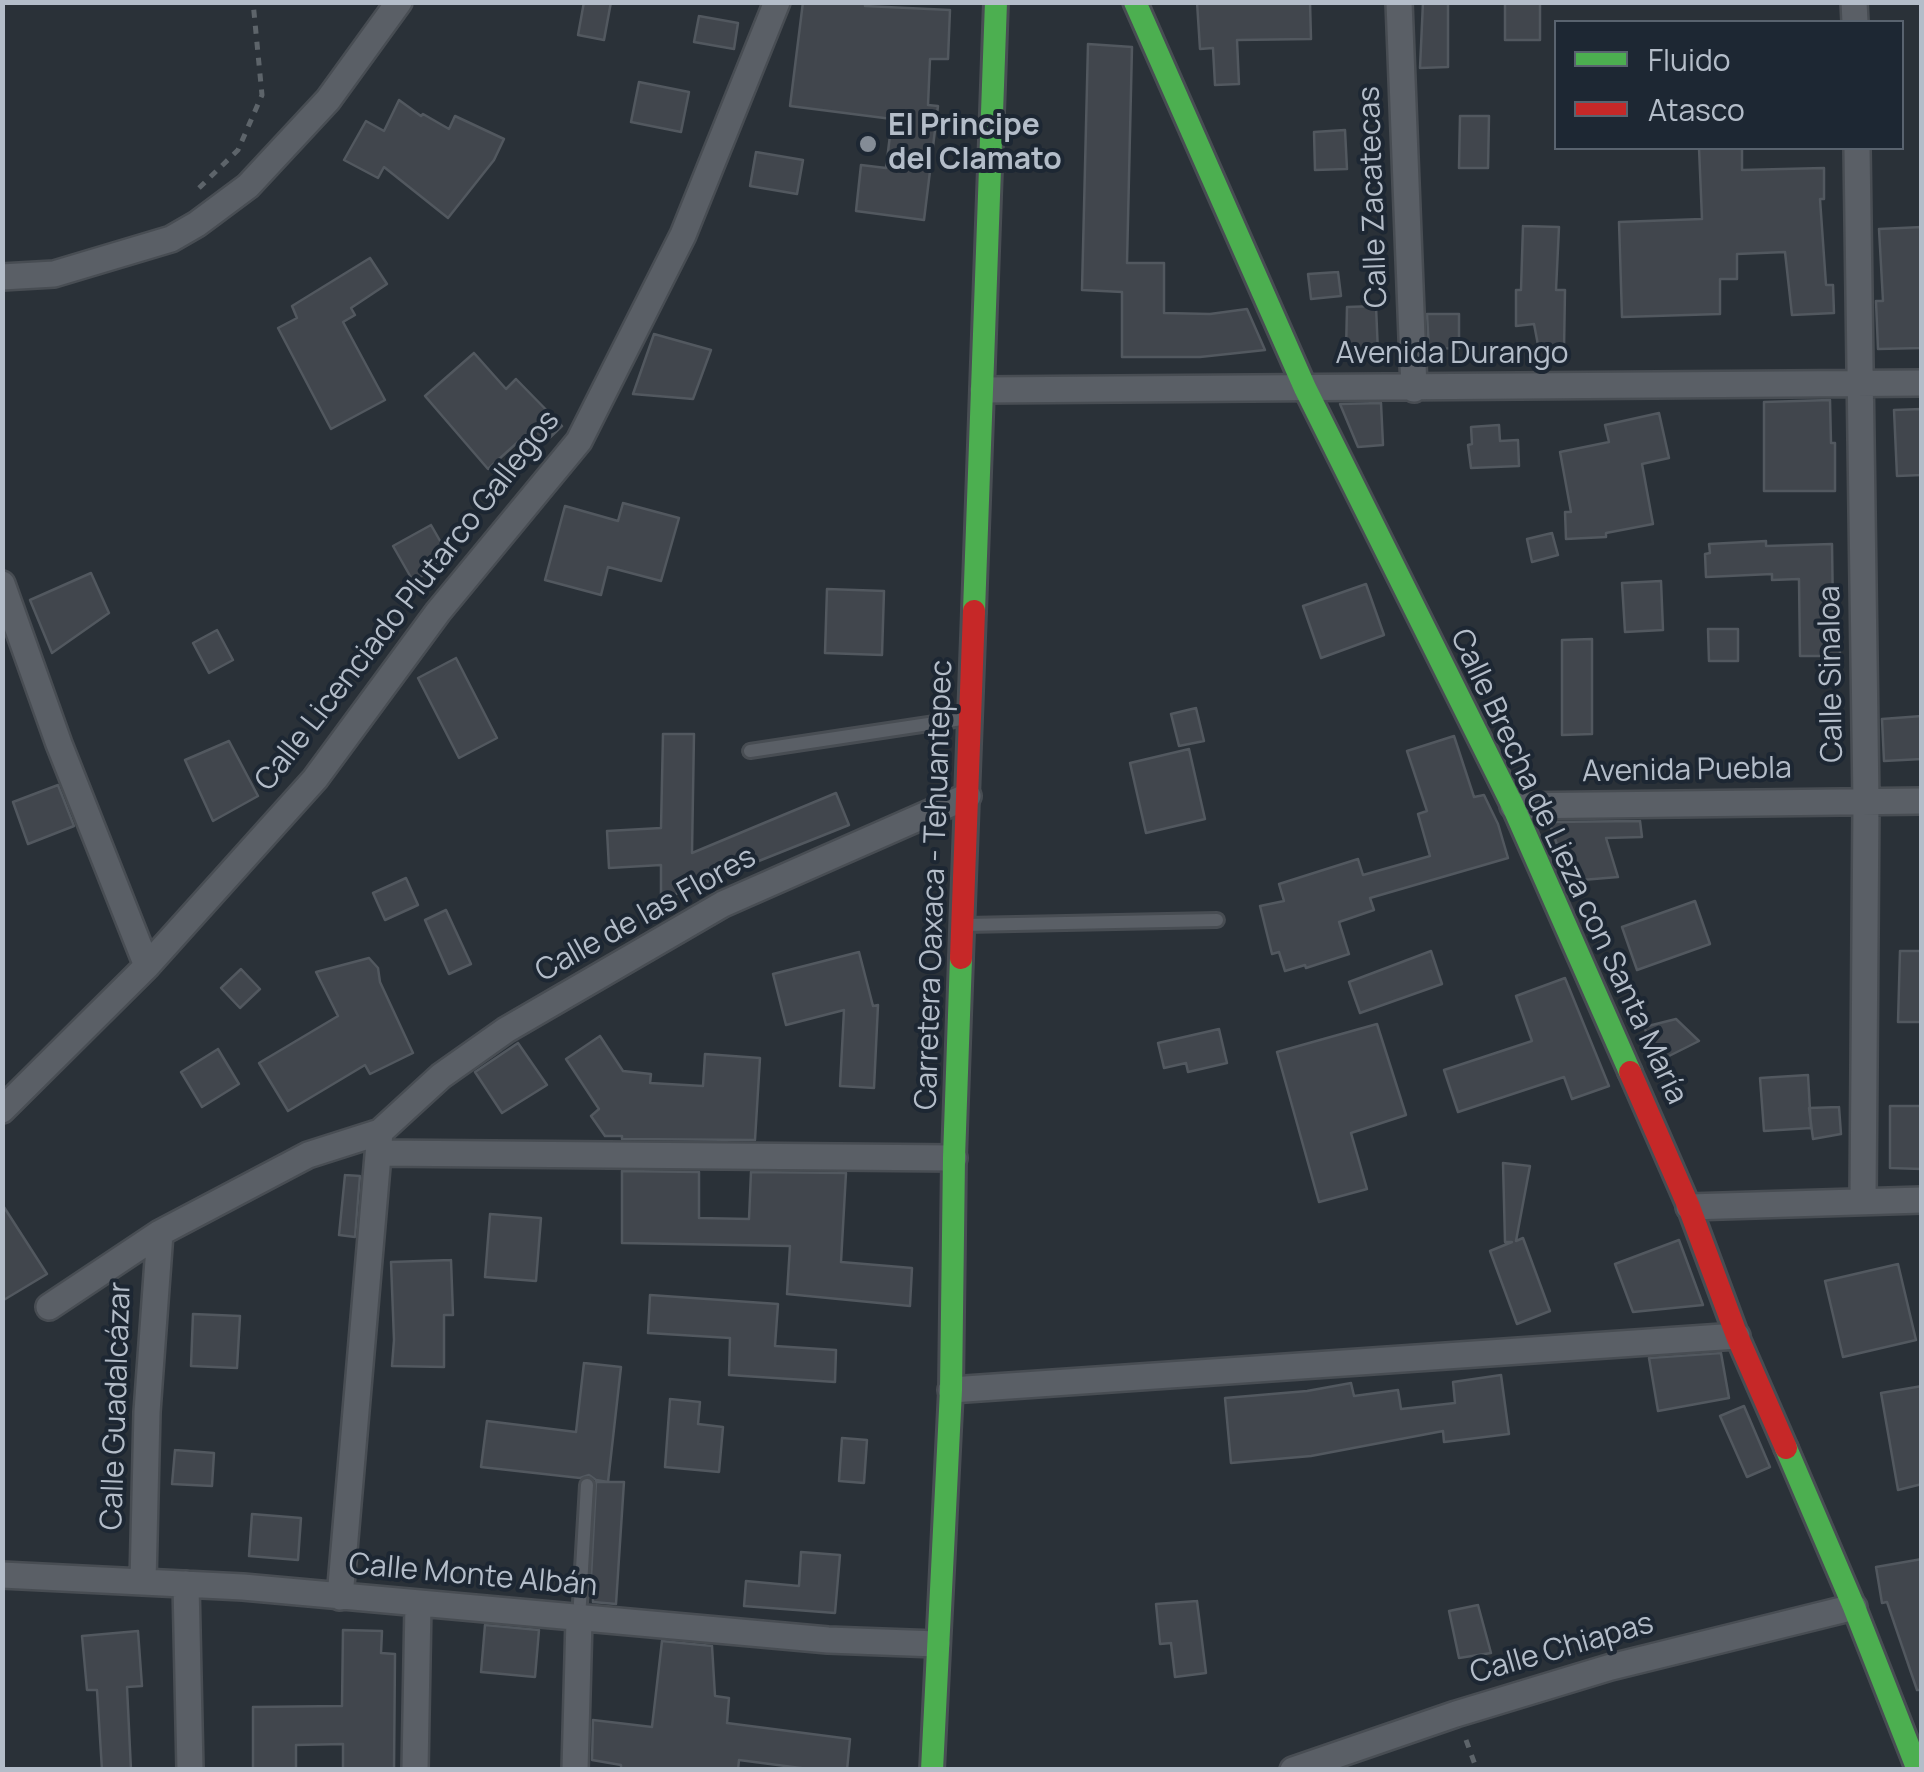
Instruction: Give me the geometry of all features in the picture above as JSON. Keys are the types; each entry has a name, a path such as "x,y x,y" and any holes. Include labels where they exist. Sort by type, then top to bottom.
{"street":[{"path":"2,278 54,274 171,239 198,224 248,186 328,100 399,2"},
{"name":"Calle Licenciado Plutarco Gallegos","path":"2,1110 147,966 315,778 438,612 579,441 683,235 777,2"},
{"name":"Carretera Oaxaca - Tehuantepec","path":"932,1770 951,1390 954,1158 996,2"},
{"name":"Calle Brecha de Lieza con Santa María","path":"1136,2 1305,388 1512,806 1690,1207 1736,1336 1854,1608 1918,1770"},
{"name":"Calle Zacatecas","path":"1399,2 1414,389"},
{"name":"Calle Sinaloa","path":"1857,150 1866,802 1863,1200"},
{"name":"Avenida Durango","path":"984,390 1922,383"},
{"path":"2,584 59,744 147,966"},
{"name":"Calle de las Flores","path":"380,1142 441,1076 506,1030 706,914 968,796"},
{"name":"Avenida Puebla","path":"1512,806 1922,800"},
{"path":"340,1596 380,1142"},
{"name":"Calle de las Flores","path":"50,1307 160,1233 308,1155 380,1142 954,1158"},
{"path":"1690,1207 1922,1200"},
{"name":"Calle Guadalcázar","path":"142,1582 147,1412 160,1233"},
{"path":"951,1390 1736,1336"},
{"name":"Calle Monte Albán","path":"2,1575 186,1584 828,1640 937,1644"},
{"path":"186,1584 190,1770"},
{"path":"414,1770 418,1604"},
{"name":"Calle Chiapas","path":"1293,1770 1610,1667 1854,1608"},
{"path":"576,1770 579,1619"}],"lane":[{"path":"750,751 971,718"},
{"path":"963,925 1217,920"},
{"path":"579,1619 586,1485"}],"path":[{"path":"194,196 202,182 238,150 262,94 254,2"}],"building":[{"path":"584,2 611,2 604,40 578,35"},
{"path":"803,2 865,2 865,6 950,10 948,59 930,59 928,105 938,106 924,220 856,211 861,165 886,168 892,119 790,106"},
{"path":"1197,2 1310,2 1311,39 1237,40 1239,84 1215,85 1213,48 1200,49"},
{"path":"1423,2 1448,2 1448,67 1420,68"},
{"path":"1505,3 1540,3 1540,40 1505,40"},
{"path":"699,16 738,23 734,49 694,42"},
{"path":"1088,44 1132,47 1127,263 1164,263 1164,313 1210,314 1247,309 1265,350 1200,357 1122,357 1122,292 1082,290"},
{"path":"639,82 689,92 681,132 631,122"},
{"path":"399,100 449,129 455,116 504,139 494,160 448,218 384,167 378,178 344,160 366,121 384,131"},
{"path":"1460,116 1489,116 1488,168 1459,168"},
{"path":"1345,130 1347,169 1315,170 1314,132"},
{"path":"1699,150 1742,150 1742,170 1824,168 1824,199 1820,199 1826,285 1833,285 1834,313 1792,315 1785,252 1737,254 1737,279 1720,279 1720,314 1622,317 1619,222 1702,219"},
{"path":"756,152 803,160 797,194 750,186"},
{"path":"1523,226 1559,227 1556,290 1565,290 1564,350 1539,350 1534,324 1516,326"},
{"path":"1922,227 1922,348 1878,349 1876,301 1883,301 1879,229"},
{"path":"370,258 387,284 351,308 355,315 343,322 385,400 331,429 278,328 297,318 292,306"},
{"path":"1338,272 1341,296 1311,299 1308,274"},
{"path":"1376,306 1378,353 1346,352 1347,307"},
{"path":"1427,314 1459,314 1459,348 1429,349"},
{"path":"654,334 711,350 693,399 633,394"},
{"path":"474,353 506,389 516,379 562,426 542,445 529,432 488,469 425,396"},
{"path":"1830,400 1835,491 1764,491 1764,402"},
{"path":"1381,403 1383,445 1358,447 1340,404"},
{"path":"1922,409 1922,475 1897,476 1894,410"},
{"path":"1659,413 1669,458 1642,464 1653,524 1606,533 1606,537 1566,539 1565,512 1571,512 1560,452 1609,442 1605,425"},
{"path":"1499,425 1500,441 1518,440 1519,466 1471,468 1471,427"},
{"path":"623,503 679,518 661,581 608,567 601,595 545,580 565,506 618,521"},
{"path":"431,525 451,560 413,581 393,546"},
{"path":"1552,533 1558,555 1532,562 1527,539"},
{"path":"1766,541 1766,546 1832,544 1833,612 1839,612 1840,656 1800,656 1799,579 1772,580 1772,574 1706,577 1705,554 1710,553 1709,544"},
{"path":"91,573 109,613 52,653 30,600"},
{"path":"1661,581 1663,630 1625,632 1622,583"},
{"path":"1366,584 1384,635 1321,658 1303,606"},
{"path":"827,589 884,591 882,655 825,653"},
{"path":"1708,629 1738,629 1738,661 1709,661"},
{"path":"217,630 233,660 209,673 193,643"},
{"path":"1592,639 1592,734 1562,735 1562,640"},
{"path":"456,658 497,738 459,758 418,678"},
{"path":"1196,708 1204,741 1179,746 1171,714"},
{"path":"1922,716 1922,759 1884,761 1882,719"},
{"path":"663,734 694,734 692,853 836,793 849,825 661,900 661,865 609,868 607,831 661,828"},
{"path":"1454,736 1474,797 1484,795 1508,858 1370,898 1374,910 1339,922 1349,954 1285,971 1279,952 1272,954 1260,906 1284,901 1279,884 1358,859 1363,875 1430,856 1418,814 1427,811 1407,751"},
{"path":"229,741 258,796 213,821 185,760"},
{"path":"1189,749 1205,819 1146,833 1130,763"},
{"path":"58,785 74,826 28,844 13,802"},
{"path":"1640,821 1642,837 1606,838 1618,877 1570,881 1549,822"},
{"path":"406,878 418,905 385,920 373,893"},
{"path":"1695,901 1710,944 1637,970 1622,927"},
{"path":"446,910 471,964 449,974 425,920"},
{"path":"1431,951 1442,984 1360,1013 1349,982"},
{"path":"1900,951 1922,951 1922,1022 1898,1022"},
{"path":"859,952 873,1006 878,1005 874,1088 840,1086 844,1010 786,1025 773,974"},
{"path":"369,958 378,968 380,982 413,1053 370,1074 365,1065 288,1111 259,1063 338,1016 316,972"},
{"path":"241,969 260,989 240,1008 221,988"},
{"path":"1565,978 1609,1086 1572,1099 1564,1077 1458,1112 1444,1070 1532,1041 1516,996"},
{"path":"1676,1019 1699,1041 1659,1061 1644,1027"},
{"path":"1377,1024 1406,1115 1351,1133 1367,1189 1319,1202 1277,1052"},
{"path":"1219,1029 1227,1063 1188,1072 1186,1063 1164,1068 1158,1043"},
{"path":"600,1036 623,1071 651,1074 650,1083 703,1086 705,1054 760,1058 755,1140 605,1136 591,1116 599,1109 566,1059"},
{"path":"518,1043 547,1085 502,1113 475,1072"},
{"path":"218,1049 239,1084 202,1107 181,1072"},
{"path":"1808,1075 1811,1128 1764,1131 1760,1078"},
{"path":"1890,1106 1922,1106 1922,1169 1890,1168"},
{"path":"1839,1107 1841,1134 1813,1139 1809,1108"},
{"path":"1503,1163 1530,1166 1516,1241 1523,1238 1550,1311 1517,1324 1490,1251 1512,1242 1505,1242"},
{"path":"622,1171 699,1172 699,1218 749,1219 751,1172 846,1173 841,1262 912,1268 910,1306 787,1294 790,1246 622,1243"},
{"path":"345,1175 360,1176 355,1237 339,1235"},
{"path":"2,1204 47,1274 2,1301"},
{"path":"490,1214 541,1218 536,1281 485,1277"},
{"path":"1679,1240 1703,1305 1633,1312 1615,1264"},
{"path":"451,1260 453,1315 444,1315 444,1367 392,1366 391,1262"},
{"path":"1898,1264 1916,1340 1843,1357 1825,1281"},
{"path":"650,1295 778,1304 775,1346 836,1350 835,1382 729,1375 730,1338 648,1333"},
{"path":"193,1314 240,1316 237,1368 191,1366"},
{"path":"1721,1353 1729,1398 1658,1411 1649,1358"},
{"path":"584,1363 621,1367 608,1482 589,1475 580,1478 481,1467 487,1421 576,1432"},
{"path":"1501,1375 1509,1434 1444,1442 1443,1431 1311,1456 1231,1463 1225,1398 1351,1383 1354,1396 1398,1390 1401,1409 1455,1403 1453,1382"},
{"path":"1922,1386 1922,1484 1898,1490 1881,1393"},
{"path":"670,1399 700,1402 698,1424 723,1427 719,1472 665,1467"},
{"path":"1744,1406 1770,1467 1747,1477 1720,1416"},
{"path":"842,1438 867,1440 864,1483 839,1481"},
{"path":"175,1450 214,1453 212,1486 172,1484"},
{"path":"596,1482 624,1482 616,1604 593,1602 590,1597"},
{"path":"252,1514 301,1518 298,1560 249,1556"},
{"path":"801,1552 840,1555 835,1613 744,1606 746,1581 799,1586"},
{"path":"1922,1559 1922,1690 1917,1690 1887,1602 1882,1603 1876,1567"},
{"path":"1197,1601 1206,1673 1175,1677 1171,1643 1160,1644 1156,1604"},
{"path":"1478,1605 1491,1653 1459,1658 1449,1611"},
{"path":"485,1625 539,1630 535,1677 481,1672"},
{"path":"343,1630 382,1631 381,1653 395,1654 394,1770 343,1770 343,1744 296,1745 296,1770 253,1770 253,1707 342,1706"},
{"path":"138,1631 142,1686 127,1687 131,1770 102,1770 97,1690 87,1690 82,1636"},
{"path":"662,1641 712,1646 715,1696 729,1698 727,1723 850,1739 847,1770 739,1760 738,1770 621,1770 621,1765 592,1760 593,1720 652,1727"}],"traffic: fast":[{"path":"974,611 996,2"},
{"path":"1135,2 1305,388 1513,806 1630,1072"},
{"path":"932,1770 951,1390 961,958"},
{"path":"1786,1448 1918,1770"}],"traffic: jam":[{"path":"961,958 974,611"},
{"path":"1630,1072 1786,1448"}],"place":[{"name":"El Principe del Clamato","path":"868,144"}]}
